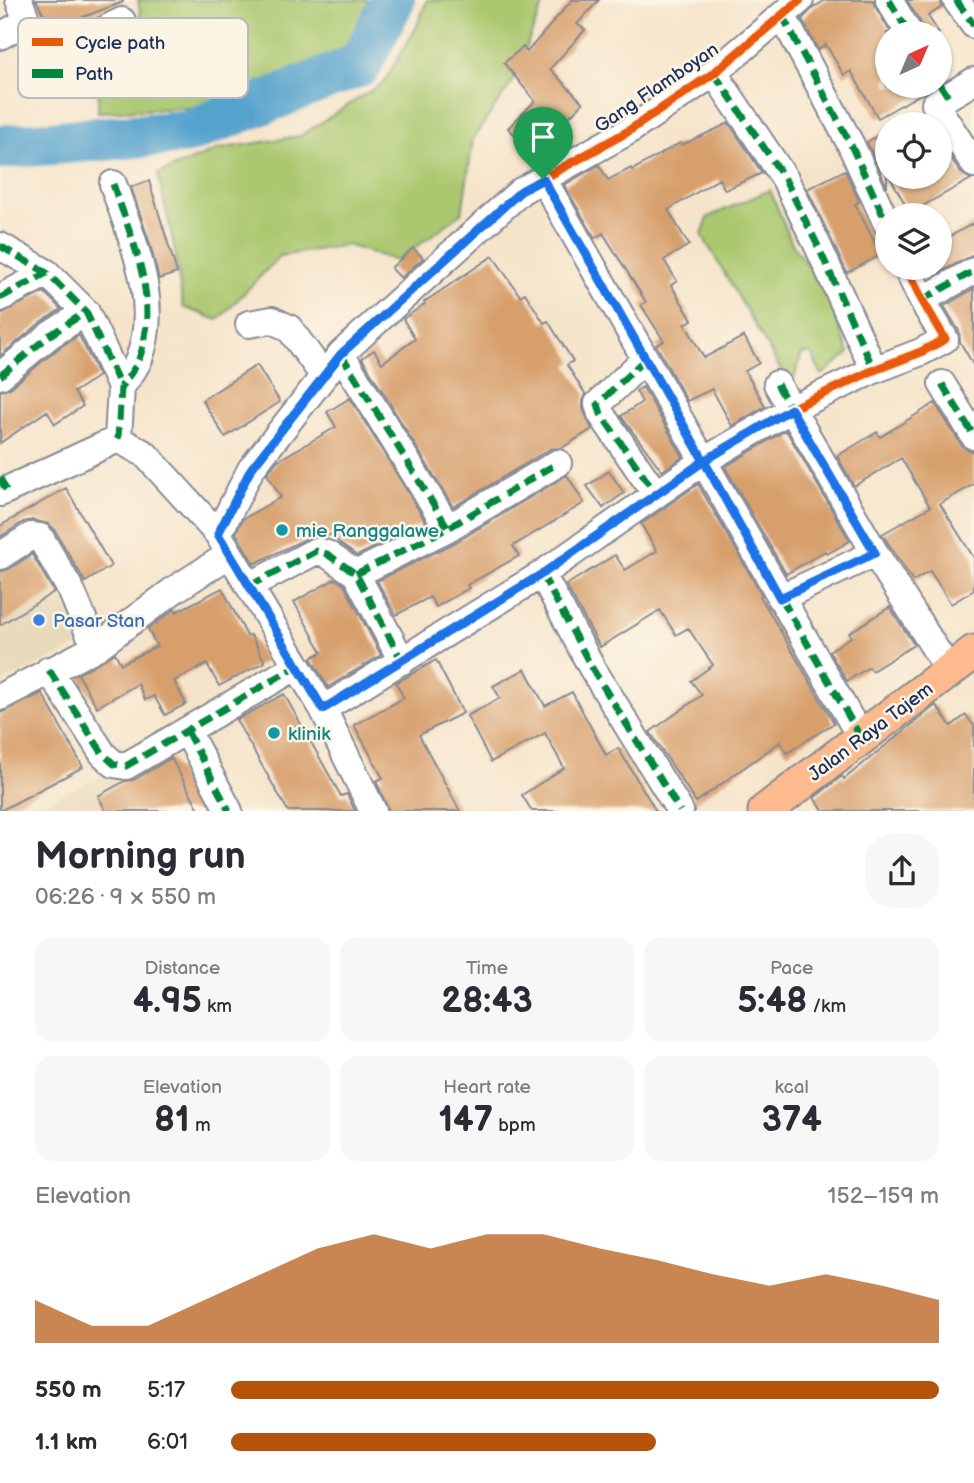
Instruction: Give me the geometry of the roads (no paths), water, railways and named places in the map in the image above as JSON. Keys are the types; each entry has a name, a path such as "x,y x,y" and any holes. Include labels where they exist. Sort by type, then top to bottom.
{"main road":[{"name":"Jalan Raya Tajem","path":"765,811 961,661"}],"street":[{"path":"889,0 902,21"},
{"path":"956,0 974,25"},
{"path":"791,8 877,203"},
{"name":"Gang Flamboyan","path":"224,544 251,469 341,354 521,191 627,132 713,73 791,8"},
{"path":"0,36 23,10"},
{"path":"713,73 785,179 874,370"},
{"path":"952,88 974,81"},
{"path":"939,98 935,104 974,164"},
{"path":"543,179 861,738"},
{"path":"113,184 148,299 147,323 138,360 121,387"},
{"path":"0,246 47,273 86,312 121,387 118,439"},
{"path":"922,300 974,271"},
{"path":"0,298 47,273"},
{"path":"323,709 542,574 655,493 791,409 945,339 913,280"},
{"path":"0,376 50,335 86,312"},
{"path":"249,324 272,320 289,328 324,376"},
{"path":"341,354 448,528"},
{"path":"645,359 598,404 601,414 655,493"},
{"path":"777,384 875,553 961,661"},
{"path":"943,384 974,436"},
{"path":"118,439 145,454 224,544 323,709 373,811"},
{"path":"2,487 118,439"},
{"path":"356,574 448,528 558,463"},
{"path":"0,556 31,536 40,537 72,592 97,647"},
{"path":"0,697 97,647 174,590 224,544"},
{"path":"250,586 316,551 327,554 356,574 402,662"},
{"path":"780,598 875,553"},
{"path":"542,574 592,668 680,811"},
{"path":"49,670 103,754 114,764 126,766 297,666"},
{"path":"187,730 229,811"}],"waterway":[{"path":"0,147 187,132 360,65 393,0"}],"place":[{"name":"mie Ranggalawe","path":"282,530"},
{"name":"Pasar Stan","path":"39,620"},
{"name":"klinik","path":"274,733"}]}
